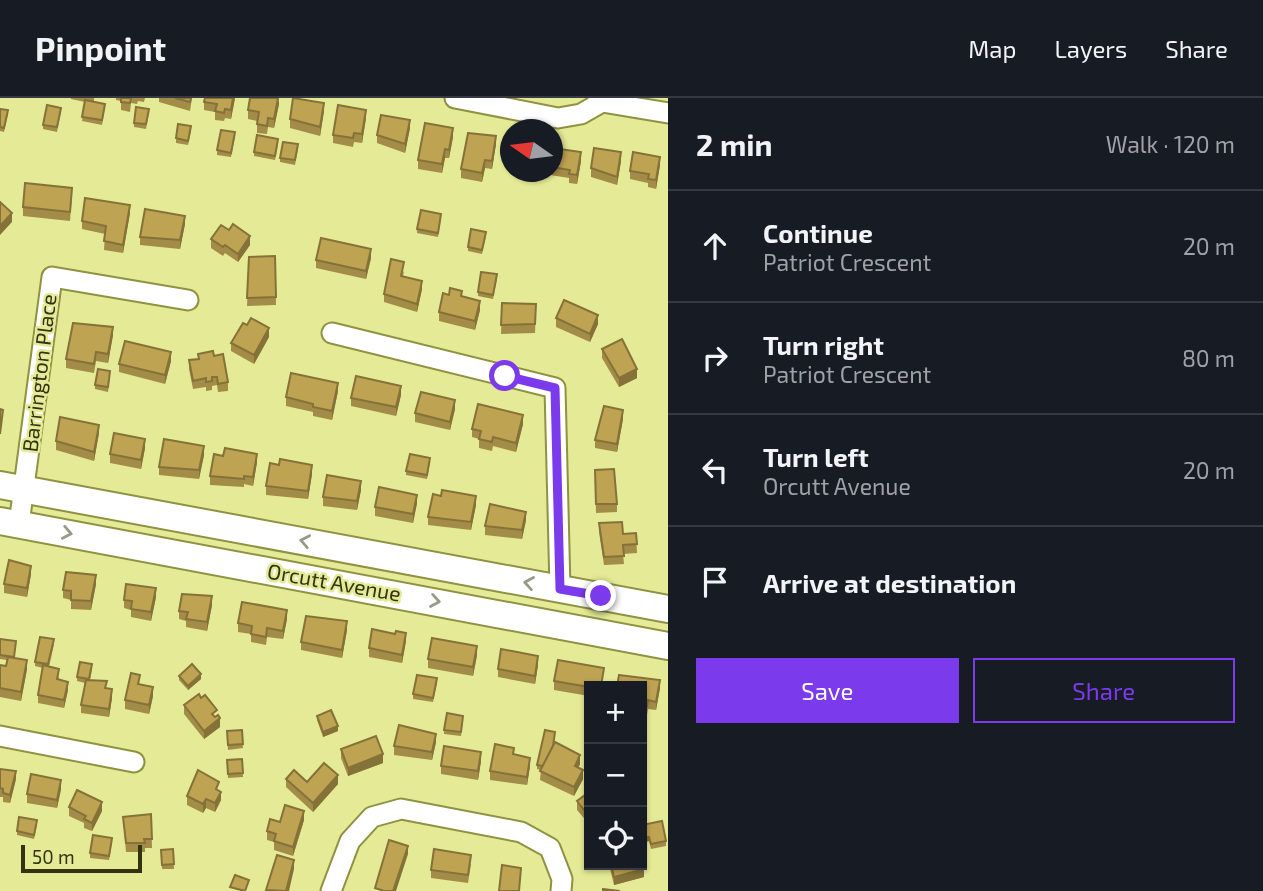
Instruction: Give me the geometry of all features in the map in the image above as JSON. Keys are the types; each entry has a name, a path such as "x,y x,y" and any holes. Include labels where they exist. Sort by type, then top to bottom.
{"main road":[{"name":"Orcutt Avenue","path":"12,487 668,609"},
{"name":"Orcutt Avenue","path":"9,522 668,646"}],"street":[{"path":"455,98 558,118 581,114 600,100 668,113"},
{"name":"Barrington Place","path":"9,522 12,487 52,277 188,300"},
{"path":"332,333 555,388 560,589"},
{"path":"0,736 134,762"},
{"path":"331,891 350,841 372,817 401,809 521,832 550,848 562,879 561,891"}],"building":[{"path":"121,98 131,98 130,103 121,102"},
{"path":"175,98 191,98 190,102"},
{"path":"205,98 233,98 231,110 225,109 224,113 215,111 217,104 204,102"},
{"path":"250,98 278,98 274,119 268,118 267,126 257,124 259,112 248,110"},
{"path":"293,98 324,103 320,127 290,119"},
{"path":"85,100 105,104 102,120 82,117"},
{"path":"47,105 61,108 57,127 43,125"},
{"path":"338,105 366,110 362,134 354,133 353,138 333,135"},
{"path":"136,107 149,109 146,124 134,123"},
{"path":"0,109 8,110 4,128 0,127"},
{"path":"381,115 410,120 405,144 377,135"},
{"path":"425,123 453,128 449,150 445,149 442,164 418,160"},
{"path":"178,124 191,126 188,141 176,138"},
{"path":"221,130 235,132 231,153 217,150"},
{"path":"468,133 496,136 492,161 485,160 482,173 461,169"},
{"path":"257,135 278,139 275,156 254,152"},
{"path":"283,142 298,144 295,160 280,158"},
{"path":"594,148 621,152 617,177 591,168"},
{"path":"563,149 581,152 577,175 569,174 570,170 563,169"},
{"path":"633,152 660,157 656,180 648,179 649,174 630,171"},
{"path":"25,183 72,188 70,212 23,207"},
{"path":"85,198 130,205 123,245 104,241 106,226 82,221"},
{"path":"0,202 12,213 0,226"},
{"path":"145,209 185,216 180,240 140,237"},
{"path":"421,210 441,214 438,233 417,229"},
{"path":"233,224 250,236 238,254 211,239 221,225 229,230"},
{"path":"471,229 486,232 482,250 468,247"},
{"path":"321,238 371,249 366,271 316,260"},
{"path":"275,256 276,297 247,298 249,257"},
{"path":"391,259 404,262 401,276 422,281 417,304 384,294"},
{"path":"481,272 497,274 493,295 478,292"},
{"path":"450,288 462,291 461,296 480,301 475,321 439,312 443,293 449,295"},
{"path":"564,300 598,315 590,334 556,318"},
{"path":"502,303 536,304 535,324 501,325"},
{"path":"251,318 269,328 254,355 231,343 243,323 247,325"},
{"path":"73,323 113,327 108,354 96,352 94,364 66,359"},
{"path":"622,339 637,369 619,378 602,349"},
{"path":"125,341 171,352 165,375 119,364"},
{"path":"213,351 214,356 223,354 228,382 218,384 217,377 206,382 206,378 193,381 189,360 199,359 198,354"},
{"path":"98,369 110,371 108,387 95,385"},
{"path":"291,373 338,383 332,411 286,397"},
{"path":"356,376 401,386 396,407 351,398"},
{"path":"421,392 455,400 450,422 415,413"},
{"path":"478,404 523,415 516,443 493,437 492,442 479,439 481,431 472,429"},
{"path":"604,406 623,410 617,444 595,440"},
{"path":"0,409 3,410 0,434"},
{"path":"60,417 99,425 94,452 56,441"},
{"path":"114,433 145,439 141,460 110,454"},
{"path":"164,439 204,446 199,470 159,467"},
{"path":"225,448 257,454 253,477 244,476 244,479 210,476 214,454 223,456"},
{"path":"410,454 430,458 427,475 406,471"},
{"path":"280,459 312,465 308,491 266,486 270,463 279,465"},
{"path":"614,469 617,504 596,504 595,470"},
{"path":"327,475 361,481 357,501 323,497"},
{"path":"379,487 417,495 413,514 375,507"},
{"path":"442,490 476,496 471,522 428,517 433,494 441,496"},
{"path":"490,504 526,512 522,530 485,526"},
{"path":"622,522 623,534 636,533 637,544 623,545 624,556 604,557 599,523"},
{"path":"9,560 31,566 27,588 4,584"},
{"path":"66,572 96,575 91,601 71,600 71,591 63,590"},
{"path":"126,584 156,588 151,612 131,609 132,601 124,600"},
{"path":"182,594 212,596 207,622 186,619 188,612 179,611"},
{"path":"242,602 287,610 283,631 267,628 266,637 251,634 252,626 238,623"},
{"path":"306,616 347,621 342,650 301,642"},
{"path":"372,629 395,634 396,631 406,633 402,655 369,648"},
{"path":"40,637 54,639 48,664 35,662"},
{"path":"432,638 477,646 473,667 428,659"},
{"path":"0,639 16,641 14,657 0,655"},
{"path":"501,649 538,656 535,676 498,669"},
{"path":"8,657 27,660 21,692 0,688 0,665 6,666"},
{"path":"558,660 604,668 602,681 584,681 584,686 554,681"},
{"path":"80,662 92,664 89,679 77,677"},
{"path":"192,664 201,674 188,686 179,676"},
{"path":"43,665 59,669 57,679 68,682 64,700 38,695"},
{"path":"131,673 140,675 138,684 153,687 149,705 125,700"},
{"path":"417,675 437,678 433,698 413,694"},
{"path":"619,675 660,680 656,702 648,700 647,706 647,681 618,681"},
{"path":"86,680 107,681 105,688 112,689 109,709 81,705"},
{"path":"199,694 201,698 205,695 217,710 212,714 220,718 204,731 184,705"},
{"path":"331,710 338,726 323,732 317,716"},
{"path":"447,713 463,716 461,732 444,730"},
{"path":"399,725 436,734 432,752 394,746"},
{"path":"242,730 243,744 228,745 227,731"},
{"path":"545,730 555,732 553,746 543,766 537,765"},
{"path":"376,736 383,754 348,768 341,749"},
{"path":"555,742 580,755 575,766 583,770 574,787 540,771"},
{"path":"495,744 514,748 513,754 530,758 527,777 490,771"},
{"path":"444,746 481,752 478,771 441,766"},
{"path":"242,759 243,773 228,774 227,760"},
{"path":"324,763 338,775 313,803 286,779 294,770 307,782"},
{"path":"0,769 16,771 10,795 3,793 0,788"},
{"path":"198,770 219,782 216,789 221,792 215,803 206,799 203,804 187,796"},
{"path":"31,774 61,780 57,800 27,794"},
{"path":"77,790 102,802 92,823 84,819 86,816 69,807"},
{"path":"584,796 584,810 577,801"},
{"path":"285,805 304,811 293,847 274,841 276,834 267,831 270,819 280,822"},
{"path":"151,814 152,839 144,839 145,843 126,843 123,817"},
{"path":"19,817 37,820 34,835 17,831"},
{"path":"662,821 666,841 651,844 647,837 647,824"},
{"path":"93,835 112,838 109,856 90,853"},
{"path":"389,840 408,846 393,891 384,891 375,888"},
{"path":"173,849 174,864 162,865 161,850"},
{"path":"434,849 471,855 468,875 431,870"},
{"path":"277,855 294,860 286,891 266,890"},
{"path":"502,865 521,868 519,891 499,891"},
{"path":"612,870 640,870 614,877"},
{"path":"235,875 249,880 245,891 230,887"}],"route":[{"path":"505,376 555,388 560,589 601,596"}]}
